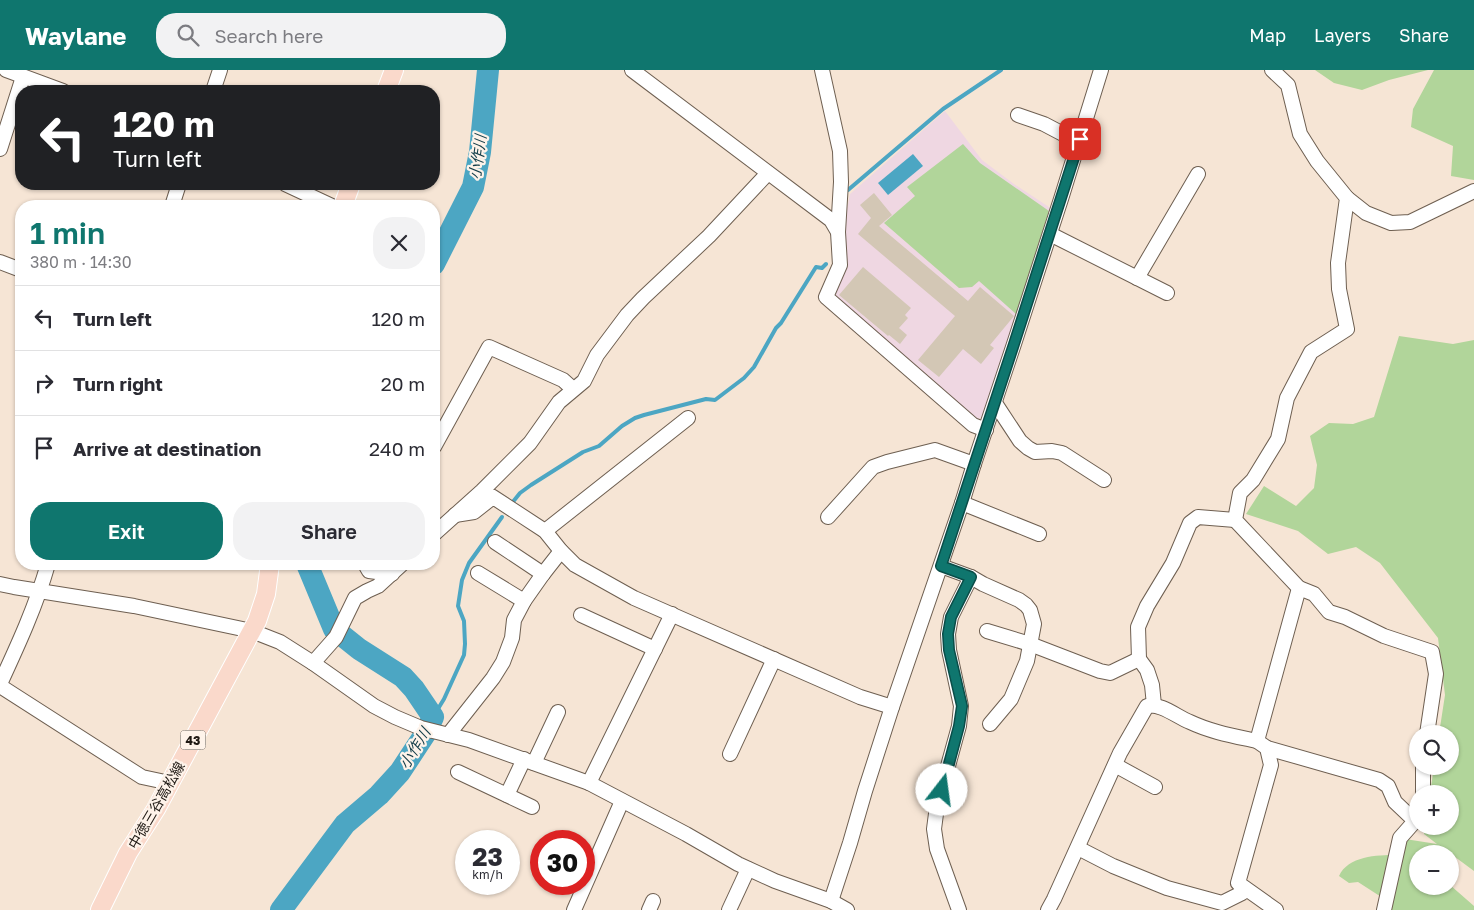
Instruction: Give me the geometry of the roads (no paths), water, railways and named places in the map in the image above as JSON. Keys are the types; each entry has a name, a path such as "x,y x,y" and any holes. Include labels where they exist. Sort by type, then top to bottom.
{"main road":[{"path":"388,85 394,70"},
{"name":"中徳三谷高松線","path":"100,910 128,853 156,809 257,621 266,594 269,570"}],"street":[{"path":"6,70 47,85"},
{"path":"215,85 220,70"},
{"path":"632,70 831,220 838,232"},
{"path":"822,70 840,151 841,182 838,232 840,265 826,296 973,425 986,430"},
{"path":"831,901 892,707 941,566 1050,234 1101,70"},
{"path":"1272,70 1288,85 1300,134 1317,162 1347,198 1366,213 1391,223 1410,222 1474,190"},
{"path":"20,85 23,76"},
{"path":"0,147 15,101"},
{"path":"1018,114 1063,134 1080,139"},
{"path":"440,529 530,444 559,402 584,381 597,355 627,315 710,236 768,173"},
{"path":"1137,278 1198,174"},
{"path":"298,190 319,200"},
{"path":"1234,520 1240,493 1253,480 1278,439 1287,398 1311,352 1347,329 1339,289 1338,263 1347,198"},
{"path":"1050,234 1167,293"},
{"path":"0,262 15,268"},
{"path":"440,436 489,347 563,380 573,390"},
{"path":"995,403 1014,432 1028,448 1035,452 1052,451 1062,453 1104,480"},
{"path":"545,531 688,418"},
{"path":"828,517 873,467 935,450 974,464"},
{"path":"455,515 474,512 493,497 545,531 575,566 634,598 860,697 892,707"},
{"path":"962,503 1039,534"},
{"path":"1154,705 1152,685 1147,670 1139,659 1138,627 1147,606 1173,562 1190,523 1198,517 1234,520 1299,588 1314,594 1329,612 1345,617 1384,636 1432,652 1436,674 1428,725"},
{"path":"495,542 543,574"},
{"path":"434,732 493,678 503,662 512,638 514,620 524,601 561,551"},
{"path":"941,566 971,577 1026,605 1030,610 1034,624 1026,661 1011,699 990,724"},
{"path":"46,570 26,628 0,685 142,776 170,783"},
{"path":"313,663 339,630 355,598 378,586 389,570"},
{"path":"478,573 524,601"},
{"path":"959,910 937,849 934,829 937,806 959,726 962,706 949,650 948,634 951,617 971,577"},
{"path":"0,584 134,606 252,631 280,642 374,706 395,718 434,732 469,740 589,783 748,869 831,901 846,910"},
{"path":"1276,910 1243,890 1238,883 1271,764 1262,744 1299,588"},
{"path":"589,783 672,614"},
{"path":"581,615 655,650"},
{"path":"987,631 1030,644 1100,671 1110,672 1139,659"},
{"path":"730,754 774,659"},
{"path":"1048,910 1120,753 1147,706 1154,705 1211,731 1262,744 1379,780 1388,786 1395,802 1409,813"},
{"path":"507,795 558,712"},
{"path":"1115,765 1155,787"},
{"path":"458,772 532,807"},
{"path":"574,910 622,801"},
{"path":"1384,910 1400,838 1409,827"},
{"path":"1078,848 1113,866 1167,888 1222,903 1243,890"},
{"path":"729,910 748,869"},
{"path":"1236,910 1243,890"}],"water":[{"path":"913,154 923,166 888,195 878,183"}],"waterway":[{"name":"小作川","path":"440,252 473,187 480,152 488,70"},
{"path":"848,190 943,109 1001,70"},
{"path":"512,503 520,493 531,485 583,452 599,446 622,426 635,418 706,399 715,400 744,378 754,367 776,328 816,267 822,268 826,264"},
{"path":"433,717 444,699 464,655 464,621 458,606 462,580 469,563 502,517"},
{"name":"小作川","path":"281,910 345,824 379,795 400,772 425,734 433,717 414,689 403,677 359,649 334,629 309,570"}]}
